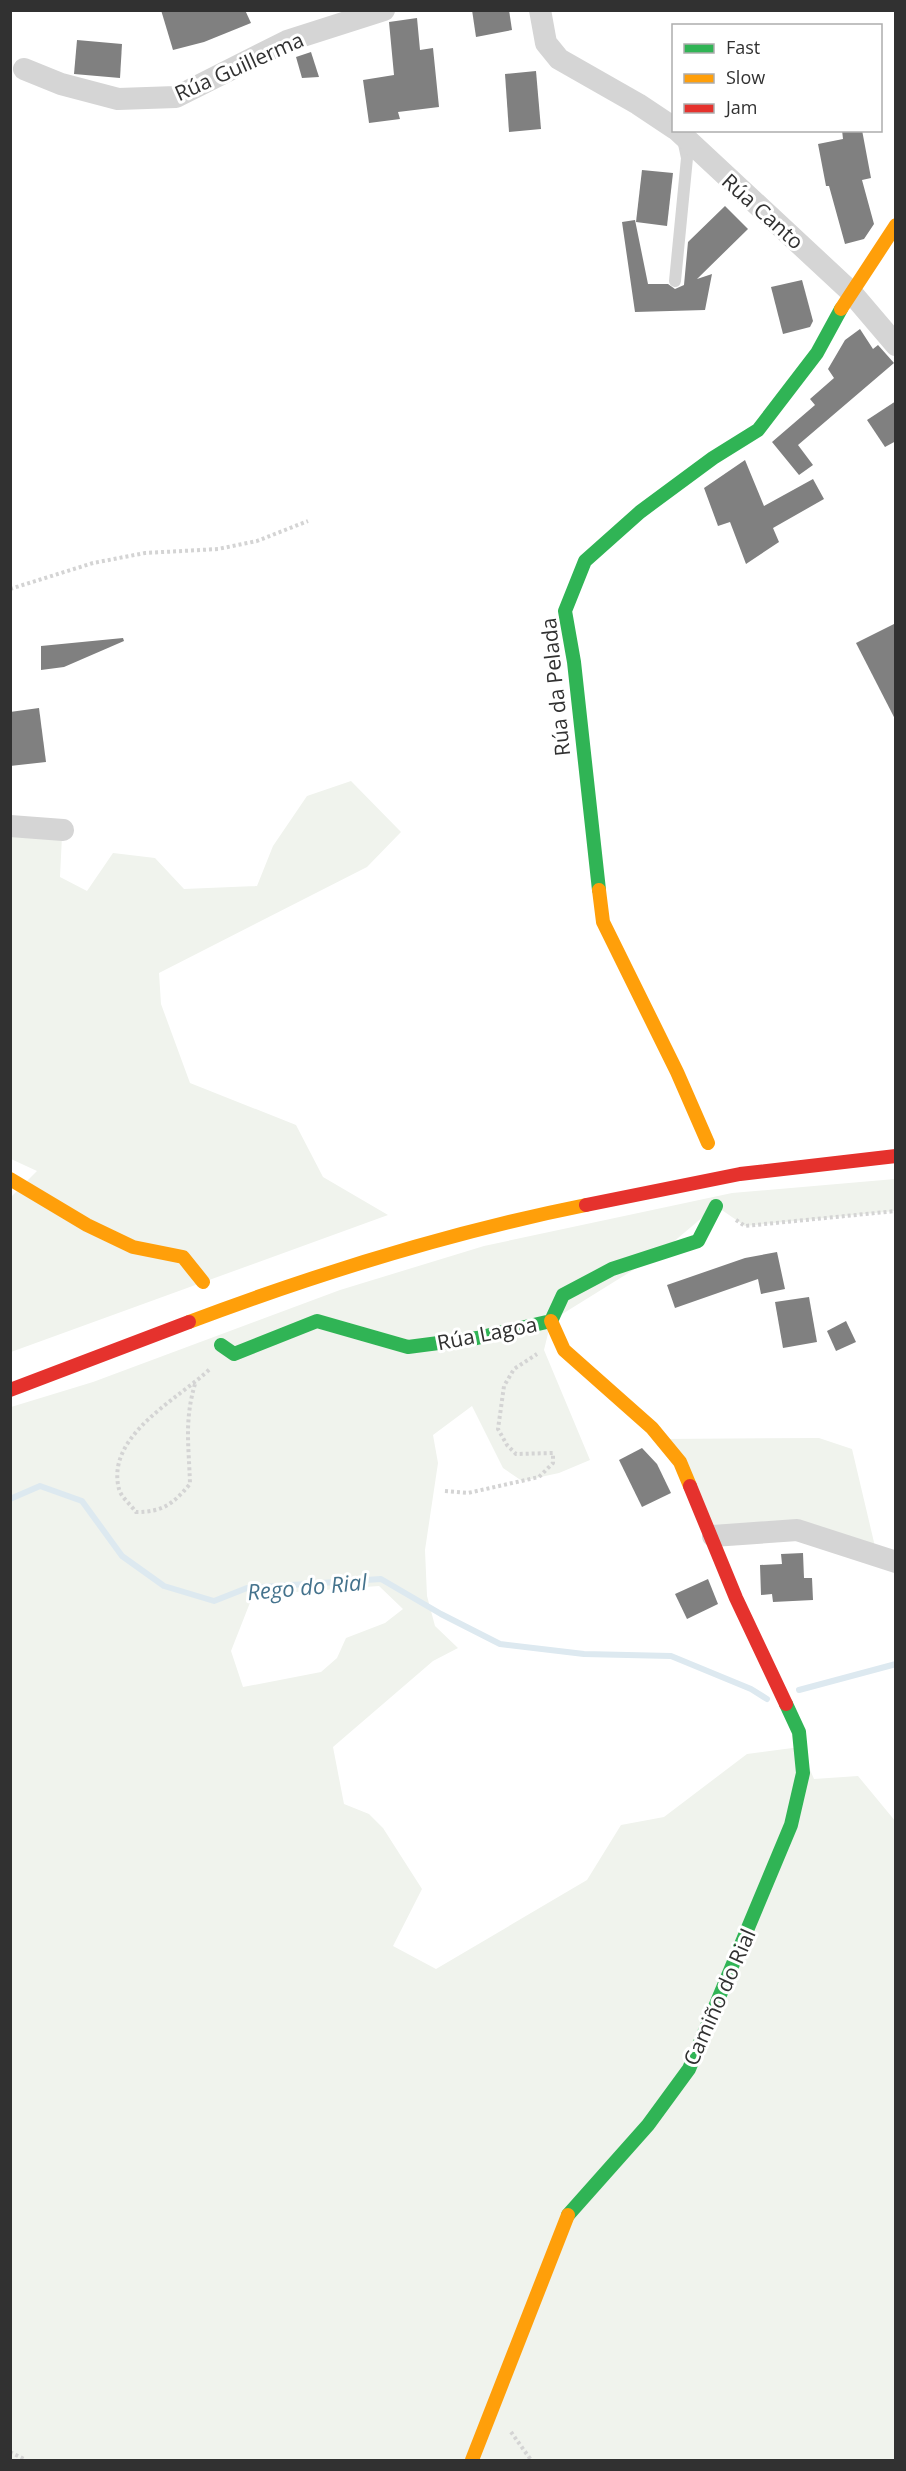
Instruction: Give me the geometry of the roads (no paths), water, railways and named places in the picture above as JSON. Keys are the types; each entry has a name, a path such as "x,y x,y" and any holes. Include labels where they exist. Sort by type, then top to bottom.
{"street":[{"name":"Rúa Guillerma","path":"24,69 61,84 118,99 176,98 281,44 384,10"},
{"name":"Rúa Canto","path":"540,10 546,43 559,59 638,104 672,127"},
{"name":"Rúa Canto","path":"679,132 850,291 896,345"},
{"name":"Rúa da Pelada","path":"708,1143 677,1072 603,922 574,662 565,611 585,561 640,512 713,458 758,430 817,352 850,291 896,225"},
{"path":"10,826 63,830"},
{"path":"10,1390 292,1282 500,1222 740,1174 896,1156"},
{"path":"10,1179 87,1225 133,1247 183,1257 203,1282"},
{"name":"Rúa Lagoa","path":"221,1345 234,1354 317,1322 408,1347 477,1338 550,1321 563,1294 612,1269 698,1241 716,1206"},
{"name":"Camiño do Rial","path":"472,2460 566,2217 648,2125 689,2070 791,1825 803,1773 799,1732 736,1598 680,1462 652,1428 564,1350 550,1321"},
{"path":"712,1536 796,1530 896,1562"}],"lane":[{"path":"675,281 687,158 678,132"}],"waterway":[{"name":"Rego do Rial","path":"10,1499 40,1486 82,1501 122,1556 164,1586 214,1601 247,1588 381,1579 441,1614 500,1644 584,1654 671,1656 751,1689 767,1699"},
{"name":"Rego do Rial","path":"799,1690 896,1664"}]}
